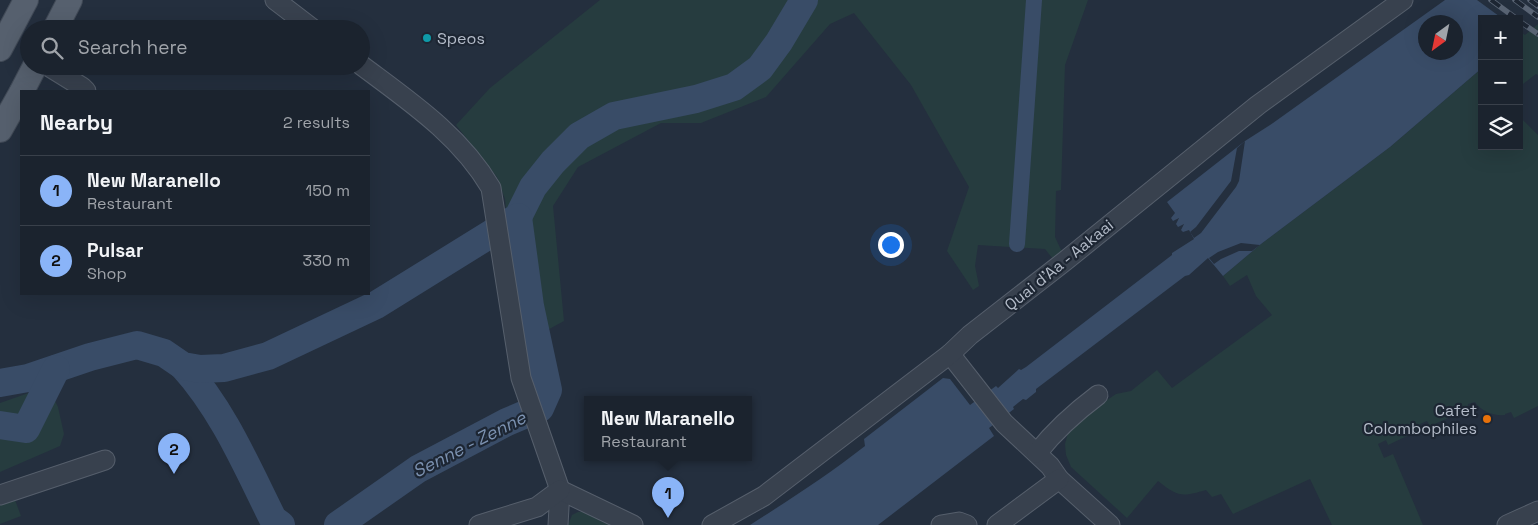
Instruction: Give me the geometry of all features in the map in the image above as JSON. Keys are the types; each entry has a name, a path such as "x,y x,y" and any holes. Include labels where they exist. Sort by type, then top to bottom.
{"main road":[{"path":"0,49 26,0"},
{"path":"60,20 70,0"},
{"path":"23,90 30,75"},
{"path":"0,130 20,95"}],"street":[{"path":"275,0 301,20"},
{"name":"Quai d'Aa - Aakaai","path":"712,525 764,496 955,361 970,335 1066,261 1258,104 1403,0"},
{"path":"370,72 423,112 456,141 474,162 491,188 521,378 560,490 558,525"},
{"path":"63,75 85,90"},
{"path":"955,361 1004,423 1050,466 1059,479 1110,525"},
{"path":"1037,453 1068,418 1098,395"},
{"path":"0,495 105,460"},
{"path":"997,525 1059,479"},
{"path":"479,525 537,507 560,490"},
{"path":"560,490 633,525"},
{"path":"1507,525 1538,511"},
{"path":"941,525 959,522 967,525"}],"green space":[{"path":"600,0 1088,0 1065,65 1061,190 1056,191 1055,237 1062,252 1053,259 1045,249 978,245 975,266 979,286 973,290 947,251 969,187 911,85 854,13 830,24 766,97 701,123 661,123 578,167 553,206 564,321 527,341 513,278 505,199 497,177 456,125 490,88"},
{"path":"1538,21 1538,75 1536,74 1523,84 1523,60 1523,33"},
{"path":"1478,71 1478,150 1523,150 1523,120 1538,135 1538,406 1514,418 1511,412 1505,415 1496,415 1481,408 1475,402 1468,404 1467,410 1430,426 1427,421 1420,424 1422,429 1388,445 1386,440 1378,444 1384,458 1393,454 1423,525 1332,525 1310,479 1233,514 1221,494 1212,497 1206,490 1191,494 1180,494 1158,481 1127,518 1071,467 1066,455 1065,444 1068,433 1076,421 1116,394 1131,391 1157,370 1172,388 1272,315 1256,296 1247,275 1230,286 1223,276 1261,244 1390,147"},
{"path":"43,388 51,393 58,407 64,434 60,446 0,472 0,403"},
{"path":"15,500 21,516 0,524 0,505"},
{"path":"583,512 609,525 568,525 572,515"}],"water":[{"path":"1445,0 1538,0 1538,21 1523,33 1523,15 1478,15 1478,71 1390,147 1261,244 1223,276 1208,258 1189,275 1185,276 1036,389 1036,392 1026,400 1023,399 1013,407 1014,409 989,428 994,436 878,525 750,525 851,457 865,446 864,439 943,378 950,379 970,405 996,386 998,388 1019,369 1021,370 1026,367 1172,255 1172,253 1194,239 1189,230 1183,232 1181,230 1184,224 1178,227 1176,224 1179,218 1173,221 1171,218 1175,213 1167,202 1245,141 1418,19 1418,60 1463,60 1463,15 1424,15"}],"pier":[{"path":"1477,0 1538,0 1538,24 1525,35 1523,34 1523,15 1498,15"},
{"path":"1245,141 1239,181 1236,187 1201,233 1194,238 1190,232 1196,227 1231,181 1237,148"},
{"path":"1241,243 1260,245 1252,251 1239,251 1214,264 1209,258 1218,252"}],"waterway":[{"name":"Senne - Zenne","path":"0,383 28,378 90,357 137,345 164,353 183,366 200,369 224,368 268,356 376,305 518,217 533,187 553,162 579,136 614,116 696,99 734,87 760,68 779,42 804,0"},
{"path":"1017,244 1034,0"},
{"name":"Senne - Zenne","path":"338,525 418,469 507,422 540,408 548,390 530,306 518,217"},
{"name":"Senne - Zenne","path":"183,366 222,420 244,459 273,519 281,525"},
{"path":"0,425 26,429 56,369"}],"railway":[{"path":"1491,0 1512,15"},
{"path":"1515,0 1538,17"},
{"path":"1530,0 1538,6"},
{"path":"1523,24 1538,34"}],"place":[{"name":"Speos","path":"427,38"},
{"name":"Cafet Colombophiles","path":"1487,419"},
{"name":"Pulsar","path":"174,474"},
{"name":"New Maranello","path":"668,518"}]}
